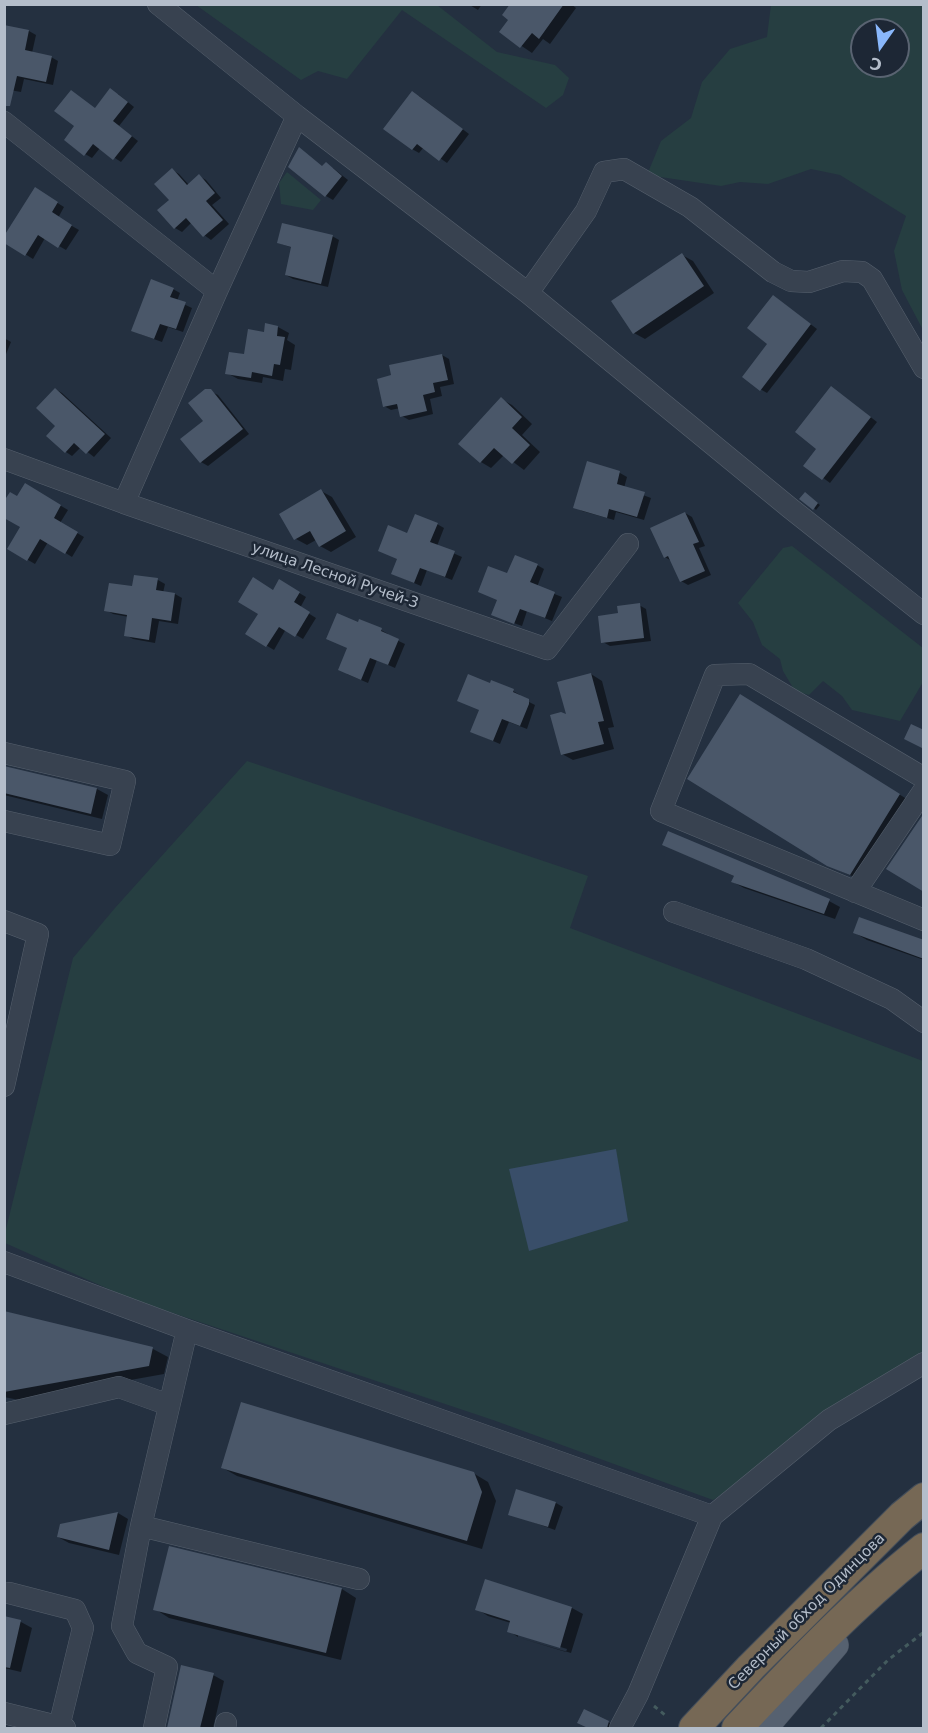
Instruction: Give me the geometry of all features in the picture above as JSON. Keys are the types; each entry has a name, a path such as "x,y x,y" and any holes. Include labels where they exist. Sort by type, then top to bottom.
{"highway":[{"name":"Северный обход Одинцова","path":"694,1728 751,1667 902,1516 924,1498"},
{"name":"Северный обход Одинцова","path":"737,1728 867,1596 917,1554"}],"main road":[{"path":"764,1728 917,1554"},
{"path":"672,1722 751,1667"}],"street":[{"path":"158,4 297,116 528,293 790,508 924,614"},
{"path":"124,503 297,116"},
{"path":"4,122 217,291"},
{"path":"528,293 586,211 604,172 624,169 690,207 773,272 791,281 809,282 843,271 862,272 872,279 924,368"},
{"name":"улица Лесной Ручей-3","path":"4,459 124,503 547,649 628,544"},
{"path":"924,778 749,674 715,675 661,811 924,920"},
{"path":"4,753 126,781 110,845 4,820"},
{"path":"855,892 924,790"},
{"path":"674,912 806,959 892,999 924,1022"},
{"path":"4,921 38,933 4,1086"},
{"path":"4,1262 187,1330 712,1516"},
{"path":"154,1728 167,1667 137,1653 122,1626 141,1526 187,1330"},
{"path":"620,1728 638,1694 712,1516 829,1420 924,1363"},
{"path":"4,1414 118,1387 170,1405"},
{"path":"141,1526 359,1580"},
{"path":"4,1713 62,1728 83,1628 75,1610 9,1593"}],"path":[{"path":"821,1728 888,1660 924,1632"},
{"path":"656,1708 672,1722"}],"green space":[{"path":"196,5 437,5 497,52 555,65 569,78 563,95 546,108 402,10 347,79 318,71 301,80"},
{"path":"771,5 923,5 923,330 902,290 894,251 906,216 840,175 811,169 768,184 740,182 721,186 647,175 661,141 691,118 702,82 730,49 767,37"},
{"path":"287,172 321,200 313,210 281,204 279,183"},
{"path":"792,546 923,648 923,682 900,721 852,710 842,696 823,681 809,695 795,691 783,671 780,659 762,645 753,622 738,603 783,548"},
{"path":"247,761 588,876 570,928 923,1061 923,1365 713,1500 493,1420 131,1299 5,1243 5,1233 73,958"}],"water":[{"path":"616,1149 628,1221 529,1251 509,1169"}],"building":[{"path":"510,4 564,4 539,39 532,33 520,48 499,32 508,20 502,15"},
{"path":"4,25 29,30 25,50 52,56 46,82 17,76 10,106 4,106"},
{"path":"110,88 128,102 113,121 132,136 113,160 93,144 84,156 64,140 74,126 54,111 71,90 95,108"},
{"path":"412,91 463,129 439,161 417,144 412,150 383,129"},
{"path":"299,147 322,166 326,162 342,176 325,197 288,167"},
{"path":"172,168 187,185 199,174 215,193 206,201 223,220 203,237 186,218 174,229 157,210 169,200 154,184"},
{"path":"35,187 58,202 52,212 72,225 58,248 38,235 25,256 4,243 4,236"},
{"path":"282,223 333,235 321,284 285,275 291,247 277,243"},
{"path":"682,253 704,286 633,334 611,301"},
{"path":"151,279 174,288 170,297 186,302 176,329 160,324 154,339 131,331"},
{"path":"773,295 811,324 760,391 742,377 767,344 747,328"},
{"path":"265,323 278,326 277,336 285,337 280,365 274,364 272,376 252,372 251,378 225,374 229,352 244,354 248,329 264,332"},
{"path":"442,354 448,380 433,383 435,392 423,395 427,411 400,417 397,404 383,407 377,379 391,375 389,365"},
{"path":"831,386 871,417 822,480 803,466 816,449 795,432"},
{"path":"55,388 105,434 86,454 74,443 65,453 46,436 55,426 36,408"},
{"path":"205,389 211,389 243,429 200,463 180,439 203,421 188,403"},
{"path":"501,397 522,417 512,428 530,445 512,464 494,448 480,463 458,444"},
{"path":"587,461 620,471 617,484 645,492 637,517 609,509 607,518 573,508"},
{"path":"25,483 61,505 54,518 78,532 65,554 40,539 27,561 7,549 20,527 4,518 4,501 10,492 17,496"},
{"path":"321,489 346,531 319,547 310,531 294,540 279,514"},
{"path":"805,492 818,503 813,510 799,499"},
{"path":"685,512 699,542 693,544 705,571 680,582 668,556 664,558 650,528"},
{"path":"415,514 438,523 430,542 455,551 445,577 420,568 414,583 391,574 397,559 378,551 388,525 407,533"},
{"path":"515,555 538,564 530,582 555,592 545,618 520,609 514,624 491,615 497,600 478,592 488,566 507,573"},
{"path":"134,575 158,578 156,590 175,593 171,621 152,618 149,640 124,636 127,615 104,611 109,583 132,586"},
{"path":"253,577 273,590 279,579 300,592 294,602 310,612 295,637 279,627 266,647 245,634 258,614 238,602"},
{"path":"640,603 644,638 601,643 598,616 618,613 617,606"},
{"path":"337,613 358,622 359,619 382,628 381,631 399,639 388,665 370,658 361,680 338,670 347,648 326,639"},
{"path":"591,673 604,721 598,722 604,744 561,755 550,715 561,712 566,714 557,682"},
{"path":"468,674 514,689 513,692 529,699 520,726 502,719 493,741 470,732 479,710 457,701"},
{"path":"740,694 900,794 850,875 827,866 687,779"},
{"path":"911,724 924,730 924,749 904,739"},
{"path":"4,766 97,788 91,814 4,793"},
{"path":"924,813 924,892 886,869"},
{"path":"668,831 830,899 824,914 731,882 734,876 662,845"},
{"path":"859,917 924,940 924,959 853,933"},
{"path":"4,1311 153,1347 149,1366 4,1392"},
{"path":"241,1402 474,1472 482,1492 467,1541 221,1468"},
{"path":"516,1489 556,1502 548,1527 508,1515"},
{"path":"118,1512 109,1550 57,1537 60,1524"},
{"path":"169,1546 342,1588 326,1653 153,1610"},
{"path":"485,1579 572,1607 560,1648 507,1632 510,1621 475,1610"},
{"path":"4,1616 21,1620 10,1668 4,1667"},
{"path":"181,1665 214,1673 200,1728 167,1728"},
{"path":"584,1709 609,1721 607,1728 588,1728 577,1723"}]}
